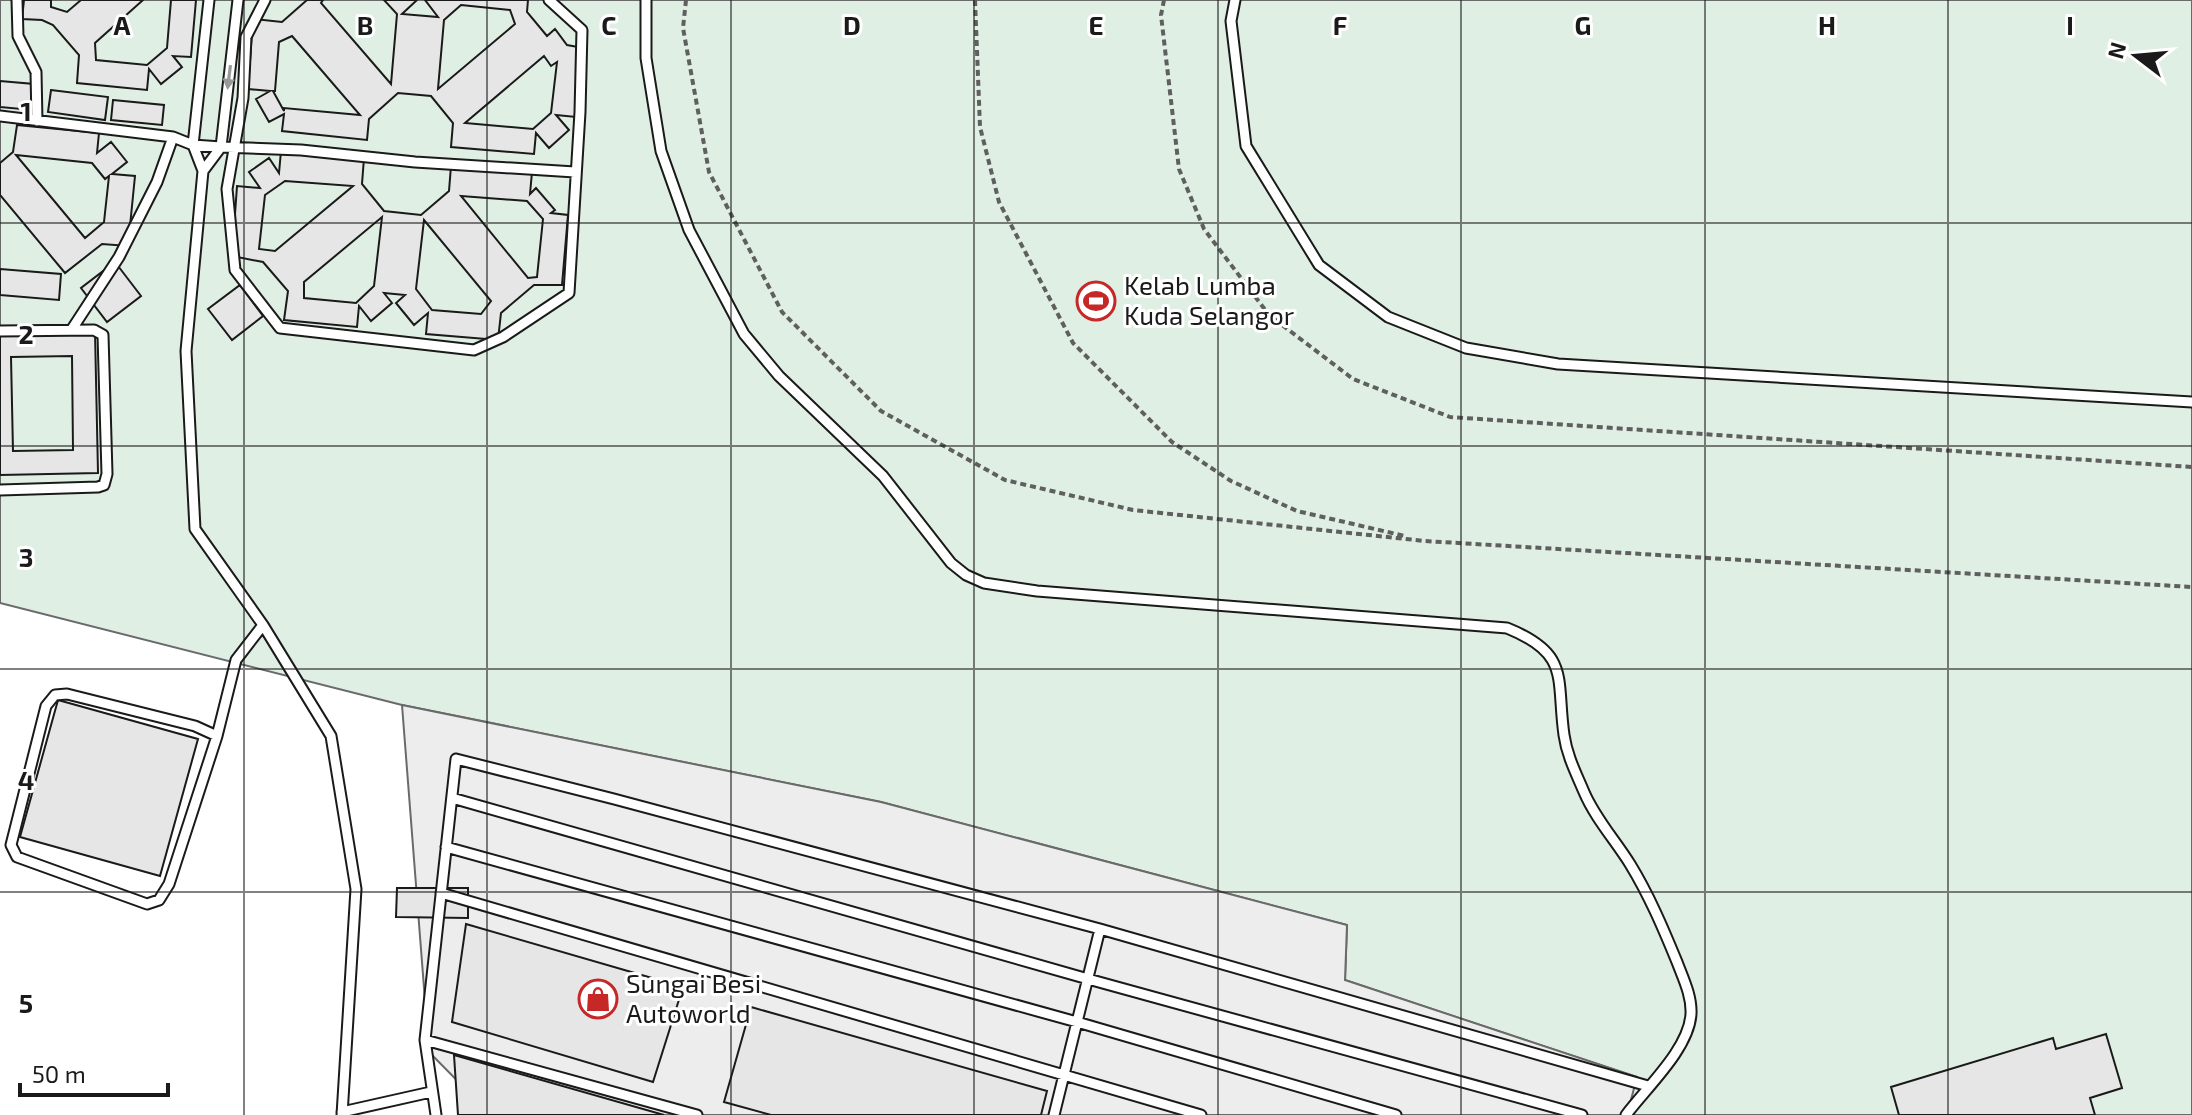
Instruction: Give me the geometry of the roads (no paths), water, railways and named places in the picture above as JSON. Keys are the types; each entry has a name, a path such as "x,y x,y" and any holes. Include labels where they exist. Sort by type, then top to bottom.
{"lane":[{"path":"17,0 18,36 36,72 37,121"},
{"path":"209,0 193,145 203,171 186,351 195,529 263,625 331,736 356,889 342,1114 431,1092"},
{"path":"203,171 221,147 238,0"},
{"path":"265,0 246,37 243,98 227,189 235,270 280,328 474,350 503,337 569,293 582,30 549,0"},
{"path":"646,0 646,58 661,151 689,230 744,334 779,376 883,476 951,563 966,575 984,583 1037,591 1507,628 1527,636 1552,657 1561,680 1564,735 1569,758 1587,800 1657,911 1687,988 1691,1015 1681,1047 1626,1115"},
{"path":"1235,0 1231,21 1246,146 1319,265 1388,317 1466,348 1558,364 2192,402"},
{"path":"0,116 173,137 193,145 301,150 415,162 575,172"},
{"path":"72,329 119,257 157,182 173,137"},
{"path":"0,331 99,331 105,340 106,481 98,487 0,490"},
{"path":"217,736 195,726 67,694 55,695 46,706 11,845 17,857 147,904 159,900 169,884 217,736 236,660 263,625"},
{"path":"436,1115 425,1040 456,759 1100,929 1648,1086"},
{"path":"452,798 1088,979 1582,1115"},
{"path":"446,847 1077,1022 1396,1115"},
{"path":"441,893 1201,1115"},
{"path":"1054,1115 1100,929"},
{"path":"425,1040 697,1115"}],"place":[{"name":"Kelab Lumba Kuda Selangor","path":"1096,301"},
{"name":"Sungai Besi Autoworld","path":"598,999"}]}
